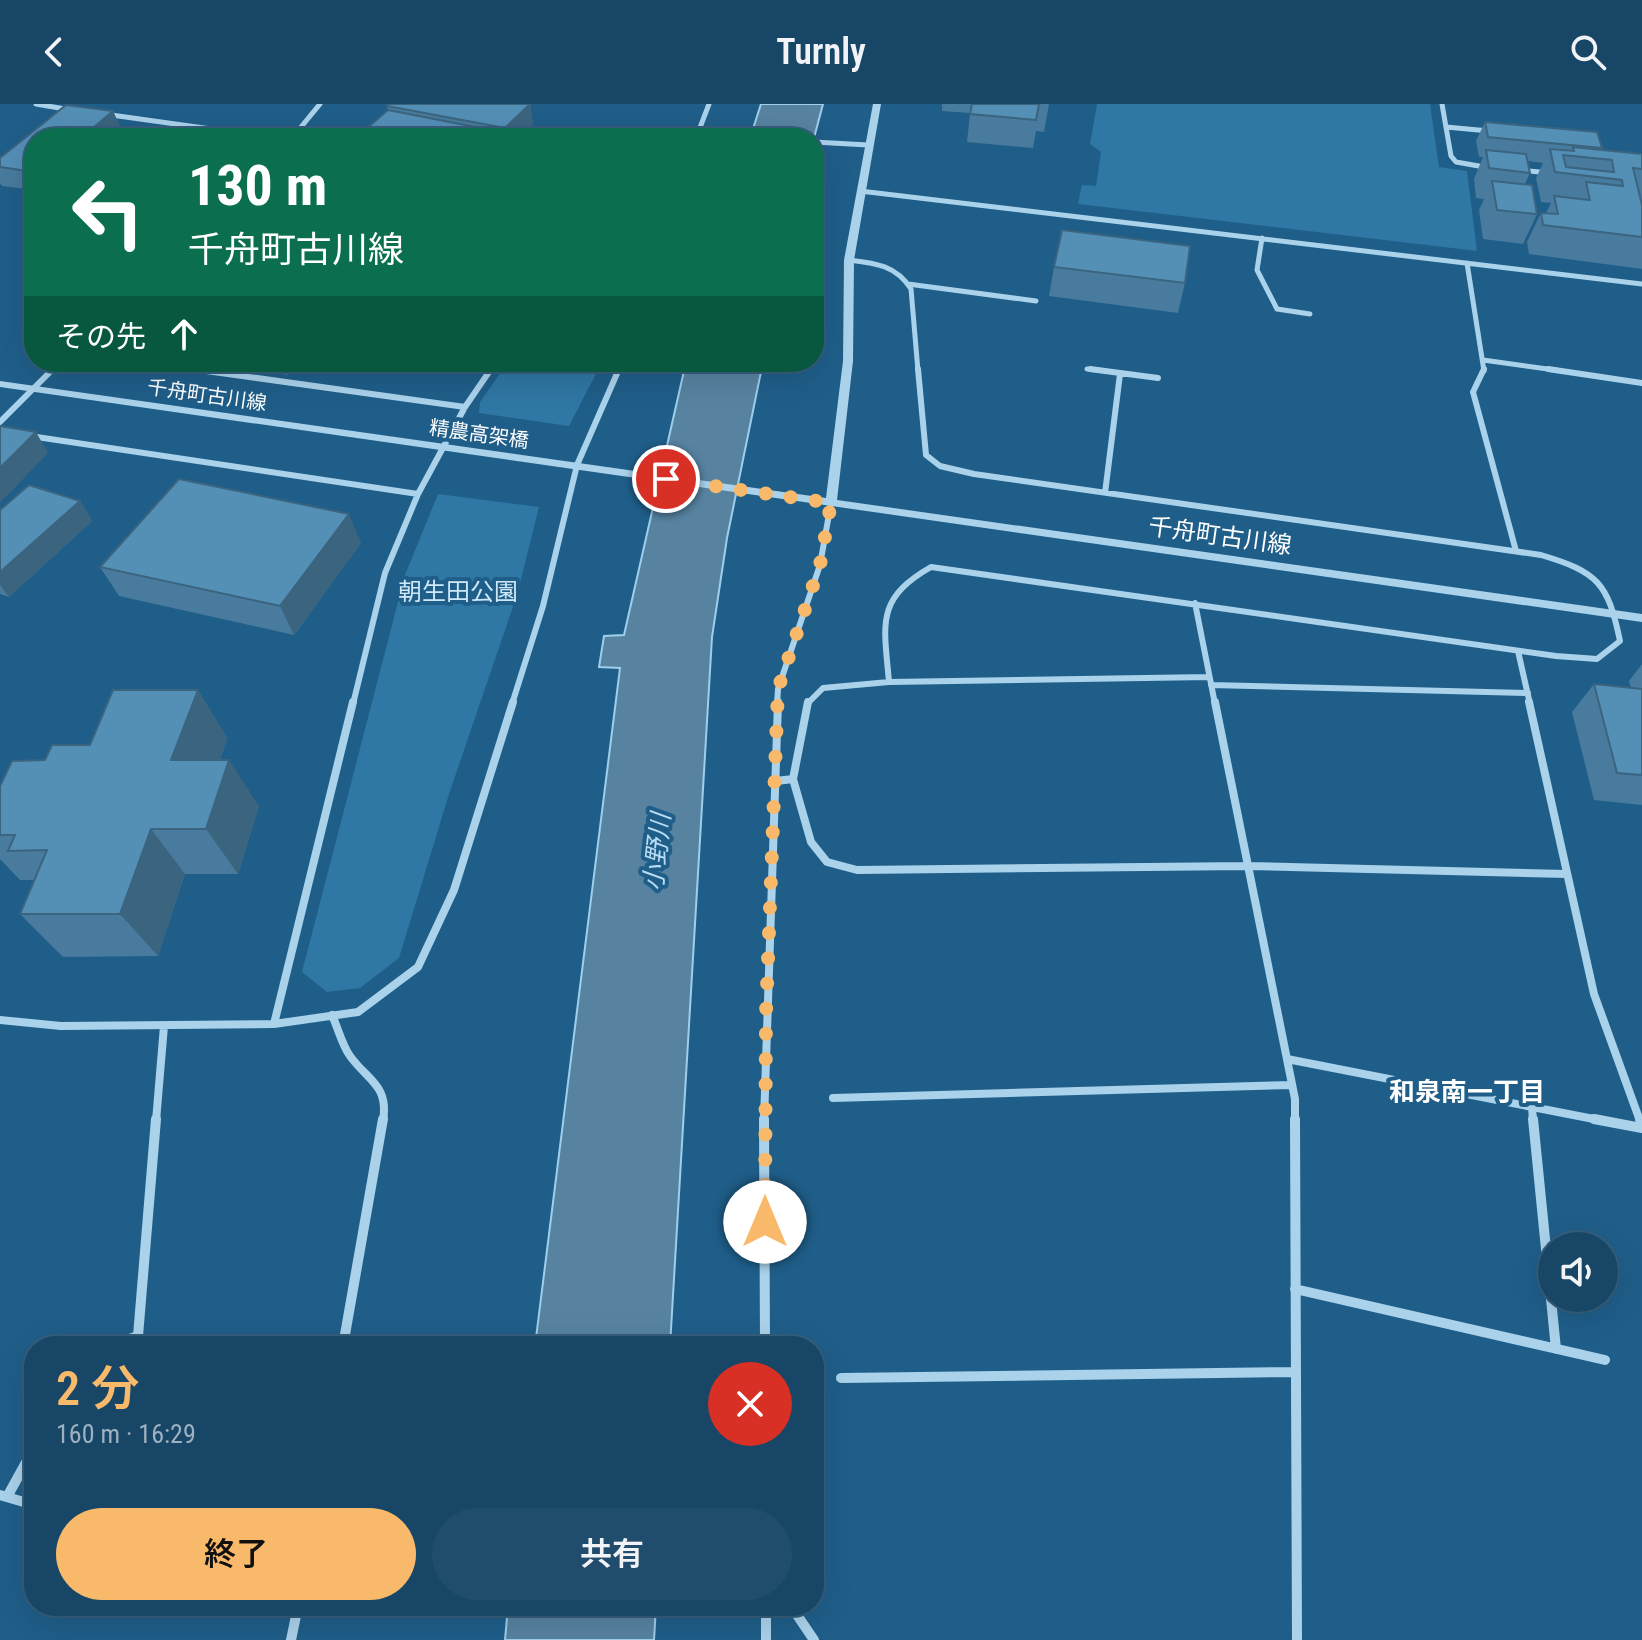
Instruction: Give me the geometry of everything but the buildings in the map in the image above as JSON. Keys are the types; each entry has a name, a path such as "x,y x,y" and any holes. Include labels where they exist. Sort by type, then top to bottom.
{"street":[{"path":"36,104 76,111"},
{"path":"300,128 320,104"},
{"path":"699,128 709,104"},
{"path":"765,1336 764,1098 778,689 820,565 831,503 848,361 849,260 877,104"},
{"path":"1442,104 1456,162 1499,168"},
{"path":"91,113 201,128"},
{"path":"1446,127 1503,132"},
{"path":"824,143 868,145"},
{"path":"1515,170 1562,175"},
{"path":"860,191 1642,284"},
{"path":"1262,238 1257,270 1277,309 1310,314"},
{"path":"849,260 890,266 904,275 908,284 926,455 940,466 974,474 1516,551 1581,566 1607,587 1620,641 1597,659 1518,651 931,567 892,592 884,609 889,682"},
{"path":"1467,263 1484,371 1473,392 1516,551"},
{"path":"908,284 1036,301"},
{"path":"1483,360 1642,383"},
{"path":"1087,369 1158,378"},
{"path":"0,422 51,372"},
{"path":"211,372 465,407"},
{"path":"274,1024 385,573 418,494 465,407 489,372"},
{"path":"0,1020 61,1026 274,1024 358,1012 418,967 454,890 543,606 577,465 618,372"},
{"path":"1105,493 1120,374"},
{"name":"千舟町古川線","path":"0,384 409,442"},
{"path":"27,435 418,494"},
{"name":"精農高架橋","path":"409,442 577,465"},
{"name":"千舟町古川線","path":"577,465 1642,618"},
{"path":"1195,603 1292,1085 1297,1640"},
{"path":"1518,651 1594,994 1642,1127"},
{"path":"1528,693 1210,681 889,682 823,688 808,700 793,779 811,842 827,862 857,870 1248,866 1567,874"},
{"path":"776,781 793,779"},
{"path":"332,1015 350,1056 374,1080 386,1103 345,1336"},
{"path":"138,1336 164,1026"},
{"path":"1287,1059 1642,1127"},
{"path":"833,1098 1292,1085"},
{"path":"1532,1107 1556,1349"},
{"path":"1295,1289 1605,1360"},
{"path":"841,1378 1296,1372"},
{"path":"24,1463 3,1496 24,1502"},
{"path":"291,1640 296,1616"},
{"path":"766,1616 766,1640"},
{"path":"798,1616 814,1640"}],"green space":[{"path":"1097,104 1430,104 1439,167 1467,171 1477,251 1078,204 1082,185 1096,186 1101,152 1090,144"},
{"path":"501,372 597,372 569,426 479,413 480,402"},
{"name":"朝生田公園","path":"438,494 539,507 517,595 449,794 399,958 360,988 327,992 302,972 405,575"}],"water":[{"path":"761,104 823,104 817,128 753,128"},
{"name":"小野川","path":"684,372 761,372 727,538 712,637 671,1336 536,1336 620,668 599,667 604,636 624,635"},
{"path":"507,1616 655,1616 654,1640 505,1640"}],"district":[{"name":"和泉南一丁目","path":"1467,1092"}],"route":[{"path":"666,479 831,503 820,565 778,689 768,930 765,1222"}]}
